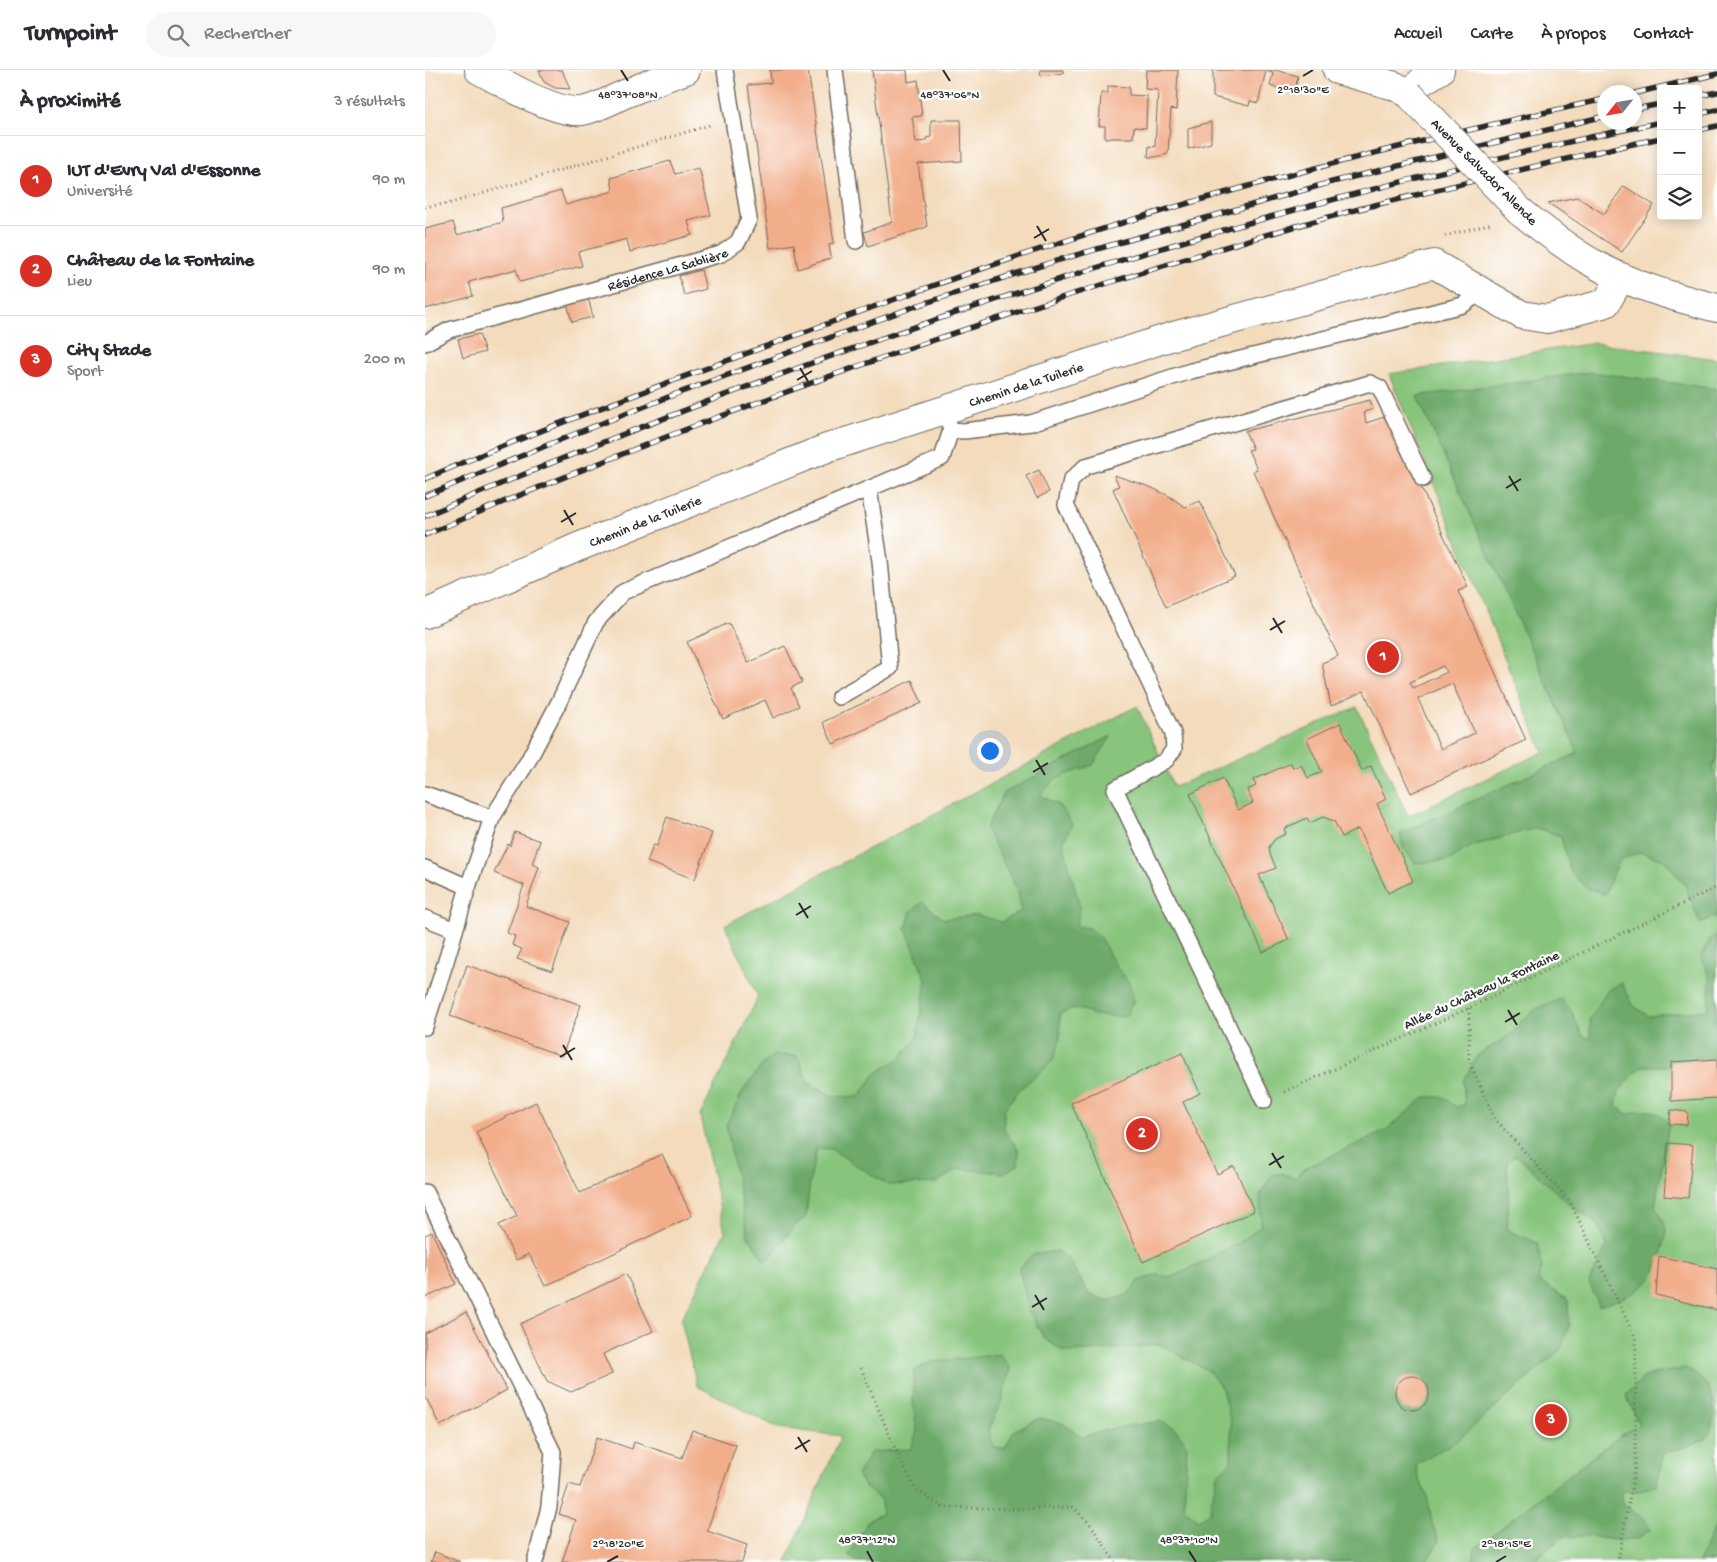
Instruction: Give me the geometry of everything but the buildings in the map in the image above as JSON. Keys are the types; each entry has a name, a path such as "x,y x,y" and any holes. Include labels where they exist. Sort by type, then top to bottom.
{"street":[{"path":"479,70 560,109 581,111 686,70"},
{"name":"Avenue Salvador Allende","path":"1337,70 1395,86 1409,94 1520,211 1548,234 1592,263 1650,289 1717,308"},
{"path":"1409,94 1423,81 1441,70"},
{"name":"Chemin de la Tuilerie","path":"425,614 578,547 818,452 947,420 1170,337 1434,264 1522,315 1547,319 1606,303 1621,277"}],"lane":[{"name":"Résidence La Sablière","path":"425,342 449,330 721,254 739,242 749,219 725,70"},
{"path":"835,70 856,241"},
{"path":"425,1026 468,887 492,818 527,761 559,702 596,622 623,592 943,458 947,420 964,431 1031,423 1191,371 1463,305 1481,291"},
{"path":"1264,1101 1115,789 1166,760 1174,749 1173,734 1066,505 1071,480 1086,466 1371,383 1380,388 1423,479"},
{"path":"839,697 890,668 880,561 869,489"},
{"path":"425,794 492,818"},
{"path":"425,868 468,887"},
{"path":"425,918 455,930"},
{"path":"427,1201 553,1452 549,1507 535,1562"}],"path":[{"path":"425,207 451,203 733,118"},
{"name":"Allée du Château la Fontaine","path":"1264,1101 1469,1008 1717,887"},
{"path":"1469,1008 1469,1061 1495,1119 1570,1202 1636,1340 1635,1468 1618,1562"},
{"path":"861,1368 894,1446 915,1489 943,1507 1018,1509 1073,1507 1091,1525 1115,1562"}],"green space":[{"path":"1595,343 1717,359 1717,1562 786,1562 841,1436 778,1428 697,1386 681,1320 725,1232 700,1116 758,997 725,925 1137,706 1174,787 1357,707 1408,816 1543,752 1389,374"},
{"path":"1591,372 1717,389 1717,757 1712,768 1717,780 1717,920 1715,916 1700,923 1684,883 1664,860 1640,852 1621,860 1605,894 1587,888 1570,872 1561,836 1536,828 1472,846 1449,860 1415,863 1403,847 1400,834 1578,753 1417,396"},
{"path":"1111,736 1093,765 1055,779 1040,795 1059,805 1072,824 1063,843 1080,907 1076,926 1089,928 1101,939 1113,961 1129,983 1134,1000 1125,1017 1093,1015 1078,1008 1060,1013 1060,1040 1053,1061 1020,1089 1004,1109 1004,1130 1019,1150 1018,1165 1005,1173 958,1169 936,1183 888,1185 831,1149 817,1148 810,1180 806,1217 794,1227 765,1262 748,1236 726,1125 743,1091 761,1066 774,1055 797,1056 808,1082 833,1096 859,1097 875,1074 900,1058 917,1038 926,980 906,929 911,911 923,902 943,919 977,915 1002,922 1021,911 1016,888 986,828 1004,793"},
{"path":"1717,934 1717,1068 1641,1066 1619,1091 1616,1106 1627,1114 1640,1111 1654,1112 1669,1123 1655,1206 1665,1224 1666,1236 1657,1265 1648,1282 1618,1300 1599,1306 1589,1282 1607,1245 1598,1225 1566,1201 1516,1155 1507,1162 1509,1196 1507,1230 1538,1243 1542,1267 1538,1281 1568,1300 1569,1325 1561,1349 1457,1441 1416,1464 1418,1477 1427,1495 1432,1523 1439,1541 1426,1562 857,1562 849,1555 868,1521 882,1513 881,1500 865,1487 857,1475 871,1452 911,1449 917,1431 913,1405 914,1371 931,1362 1000,1354 1010,1369 1002,1400 988,1430 993,1447 1005,1448 1014,1431 1040,1418 1062,1423 1082,1437 1106,1430 1159,1421 1175,1428 1187,1446 1184,1508 1198,1520 1209,1514 1217,1475 1231,1462 1231,1423 1222,1389 1209,1371 1159,1344 1074,1352 1062,1351 1044,1338 1029,1311 1019,1268 1034,1254 1058,1251 1068,1259 1089,1294 1108,1301 1127,1295 1139,1281 1157,1275 1173,1277 1244,1240 1261,1226 1260,1195 1272,1175 1281,1173 1295,1178 1303,1169 1385,1131 1425,1097 1444,1097 1456,1107 1465,1105 1463,1081 1478,1055 1513,1033 1520,1022 1538,1008 1561,999 1572,1012 1582,1035 1590,1039 1590,1019 1608,990 1622,983 1633,1005 1648,1016 1708,1010 1710,979 1701,956 1710,939"},
{"path":"1686,1368 1707,1385 1713,1398 1714,1419 1710,1432 1702,1441 1662,1453 1661,1469 1656,1485 1639,1491 1620,1492 1624,1506 1644,1519 1650,1530 1637,1539 1616,1540 1587,1536 1563,1537 1531,1562 1473,1562 1475,1548 1617,1438 1639,1424 1626,1395 1645,1376"},
{"path":"1717,1523 1717,1562 1698,1562"}],"railway":[{"path":"1642,91 1717,74"},
{"path":"1702,95 1717,92"},
{"path":"425,479 544,430 664,384 978,270 1056,244 1260,183 1397,147 1597,101"},
{"path":"1642,108 1657,105"},
{"path":"1702,113 1717,110"},
{"path":"425,496 676,394 916,306 1059,260 1332,182 1597,118"},
{"path":"425,516 575,454 726,395 879,339 1033,288 1188,240 1345,197 1502,157 1657,123"},
{"path":"1702,129 1717,126"},
{"path":"425,535 594,465 765,400 937,339 1111,282 1224,247 1352,211 1657,139"}],"place":[{"name":"IUT d'Evry Val d'Essonne","path":"1383,657"},
{"name":"Château de la Fontaine","path":"1142,1134"},
{"name":"City Stade","path":"1551,1420"}]}
